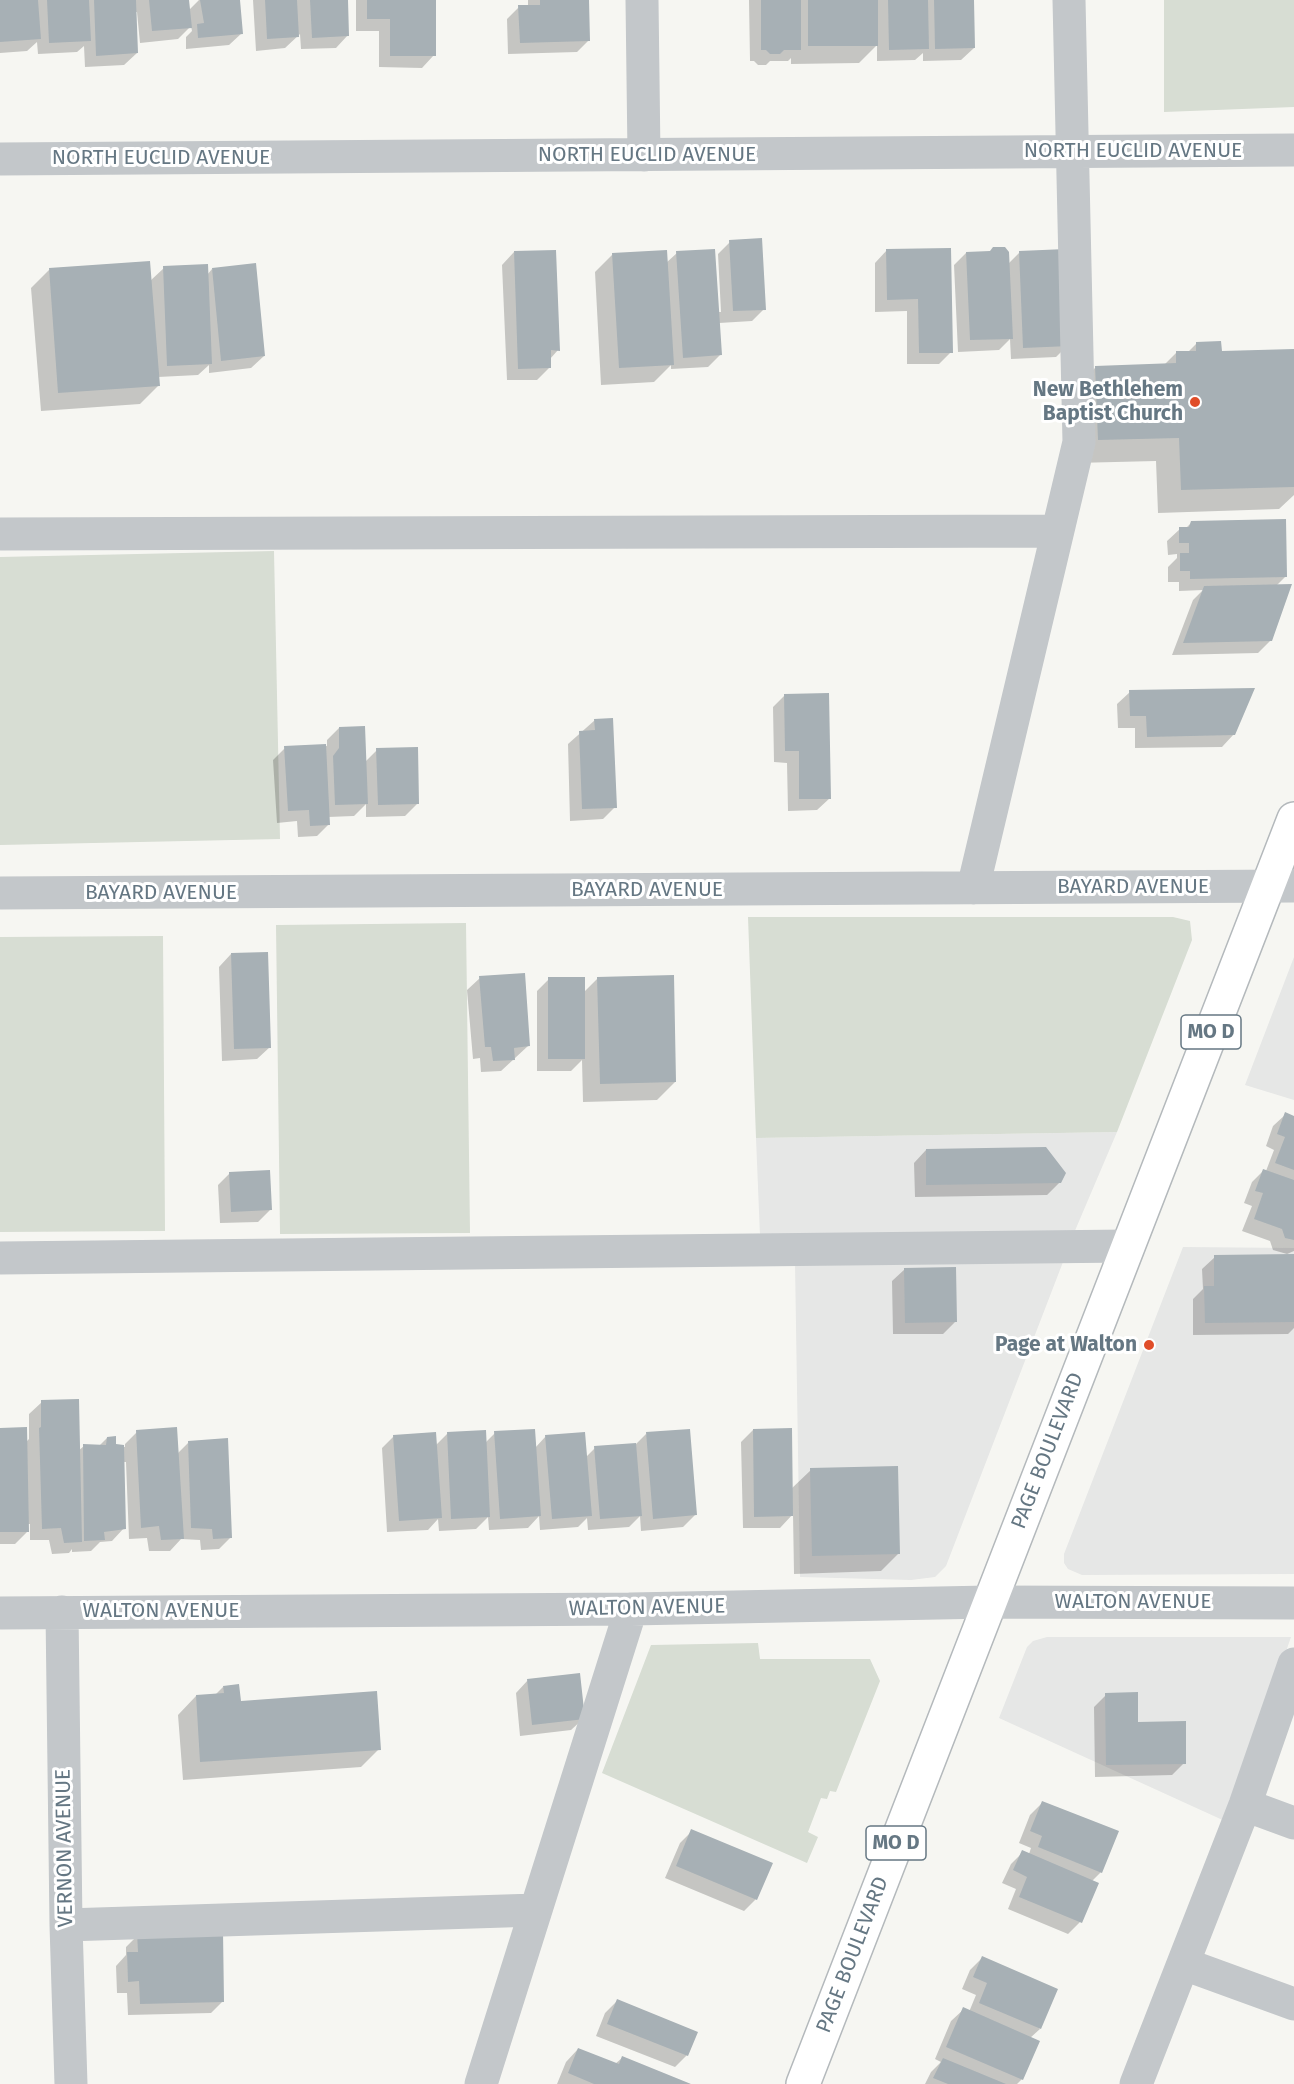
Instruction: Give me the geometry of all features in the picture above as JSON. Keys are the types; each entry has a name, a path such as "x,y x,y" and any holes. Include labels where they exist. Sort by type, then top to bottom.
{"main road":[{"name":"PAGE BOULEVARD","path":"803,2084 1128,1245 1281,886 1294,819"}],"street":[{"path":"642,0 644,155"},
{"path":"973,888 1079,442 1069,0"},
{"name":"NORTH EUCLID AVENUE","path":"0,159 1294,150"},
{"path":"0,534 1057,531"},
{"name":"BAYARD AVENUE","path":"0,894 1281,886"},
{"path":"0,1258 1128,1245"},
{"name":"WALTON AVENUE","path":"0,1613 631,1609 989,1602 1294,1603"},
{"path":"481,2084 631,1609"},
{"name":"VERNON AVENUE","path":"62,1612 66,1925 71,2084"},
{"path":"1136,2084 1245,1805 1294,1664"},
{"path":"1245,1805 1294,1823"},
{"path":"66,1925 536,1910"},
{"path":"1184,1964 1294,2004"}],"shaded area":[{"path":"1164,0 1294,0 1294,107 1164,112"},
{"path":"274,551 280,839 0,845 0,557"},
{"path":"748,917 1173,917 1190,921 1192,940 1117,1132 756,1138"},
{"path":"466,923 470,1233 280,1234 276,925"},
{"path":"163,936 165,1231 0,1232 0,937"},
{"path":"1294,957 1294,1100 1245,1085"},
{"path":"1117,1132 1074,1233 760,1236 756,1138"},
{"path":"1183,1247 1294,1248 1294,1574 1082,1575 1068,1569 1064,1563 1064,1554"},
{"path":"1063,1262 946,1566 935,1577 911,1580 800,1577 795,1263"},
{"path":"1047,1637 1291,1637 1227,1822 999,1718 1027,1647 1033,1641"},
{"path":"758,1643 760,1659 870,1659 880,1681 836,1792 830,1791 827,1799 821,1798 808,1832 818,1837 807,1863 602,1773 651,1645"}],"building":[{"path":"0,0 38,0 41,39 0,42"},
{"path":"47,0 89,0 91,41 49,43"},
{"path":"94,0 136,0 138,53 96,56"},
{"path":"149,0 189,0 192,28 152,31"},
{"path":"200,0 240,0 243,34 198,38 197,24 204,23"},
{"path":"265,0 297,0 299,37 267,39"},
{"path":"310,0 348,0 349,36 312,38"},
{"path":"367,0 436,0 436,56 390,56 390,19 367,19"},
{"path":"540,0 589,0 590,41 520,43 518,5 540,5"},
{"path":"761,0 801,0 801,50 784,50 780,54 770,54 766,50 761,50"},
{"path":"808,0 878,0 878,46 808,46"},
{"path":"888,0 928,0 929,49 889,50"},
{"path":"934,0 974,0 975,48 935,49"},
{"path":"762,238 766,310 733,311 729,240"},
{"path":"993,247 1005,247 1009,252 1013,339 970,340 966,252 990,251"},
{"path":"951,248 953,353 919,353 918,299 887,300 886,249"},
{"path":"715,249 722,355 683,358 676,251"},
{"path":"1066,249 1070,346 1023,348 1019,251"},
{"path":"556,250 560,351 551,350 551,368 518,369 514,251"},
{"path":"667,250 674,365 619,368 612,253"},
{"path":"150,261 160,386 58,393 49,268"},
{"path":"256,263 265,356 221,361 212,268"},
{"path":"208,264 212,364 167,366 163,266"},
{"name":"New Bethlehem Baptist Church","path":"1221,341 1222,351 1294,349 1294,487 1181,490 1179,438 1098,440 1095,366 1176,363 1176,351 1196,351 1196,342"},
{"path":"1286,519 1287,577 1190,579 1190,571 1180,571 1180,553 1189,553 1189,543 1179,543 1179,527 1189,527 1191,521"},
{"path":"1292,584 1272,641 1183,643 1204,586"},
{"path":"1255,688 1235,735 1147,737 1146,716 1130,716 1129,690"},
{"path":"829,693 831,799 799,799 799,751 785,751 784,694"},
{"path":"613,718 617,808 582,809 579,731 595,730 594,719"},
{"path":"365,726 368,804 335,805 333,756 339,748 339,727"},
{"path":"326,744 330,825 310,826 309,810 288,811 284,746"},
{"path":"418,747 419,804 378,805 376,748"},
{"path":"268,952 271,1048 234,1049 231,953"},
{"path":"525,973 530,1046 514,1048 515,1060 493,1061 491,1047 485,1047 479,976"},
{"path":"674,975 676,1082 600,1084 597,977"},
{"path":"548,977 585,977 585,1059 548,1059"},
{"path":"1285,1112 1294,1116 1294,1170 1275,1163 1285,1137 1277,1134"},
{"path":"1046,1147 1066,1173 1061,1183 926,1185 926,1149"},
{"path":"1263,1169 1294,1180 1294,1240 1285,1238 1282,1229 1254,1219 1263,1193 1255,1191"},
{"path":"270,1170 272,1210 231,1212 229,1172"},
{"path":"1294,1254 1294,1322 1205,1323 1204,1286 1214,1286 1214,1255"},
{"path":"956,1267 957,1322 905,1323 904,1268"},
{"path":"79,1399 82,1542 64,1543 61,1528 42,1529 39,1428 41,1427 41,1400"},
{"path":"27,1427 29,1532 0,1532 0,1428"},
{"path":"177,1427 184,1539 161,1540 159,1526 141,1528 136,1430"},
{"path":"792,1428 793,1516 754,1517 753,1429"},
{"path":"535,1429 541,1516 500,1519 494,1431"},
{"path":"690,1429 697,1515 653,1519 646,1432"},
{"path":"486,1430 490,1517 451,1519 447,1432"},
{"path":"436,1432 442,1518 399,1521 393,1435"},
{"path":"585,1432 592,1516 552,1519 545,1435"},
{"path":"116,1436 116,1444 124,1445 126,1529 104,1532 105,1540 84,1541 83,1444 106,1445 107,1437"},
{"path":"228,1438 232,1538 213,1539 212,1529 191,1528 188,1441"},
{"path":"636,1443 642,1516 600,1519 594,1446"},
{"path":"898,1466 900,1554 812,1556 810,1468"},
{"path":"580,1673 585,1719 532,1725 527,1679"},
{"path":"239,1684 241,1701 377,1691 381,1750 200,1762 196,1695 224,1693 223,1686"},
{"path":"1138,1692 1138,1722 1186,1721 1186,1764 1106,1765 1105,1693"},
{"path":"1042,1801 1119,1831 1102,1873 1038,1847 1042,1836 1030,1831"},
{"path":"691,1829 773,1863 757,1900 676,1866"},
{"path":"1022,1850 1099,1883 1082,1923 1019,1897 1027,1877 1013,1870"},
{"path":"223,1931 224,2002 140,2004 139,1981 128,1982 127,1952 138,1952 137,1933"},
{"path":"982,1956 1058,1989 1041,2029 979,2003 987,1983 973,1977"},
{"path":"617,1999 698,2032 688,2056 607,2024"},
{"path":"963,2007 1040,2041 1023,2080 946,2047"},
{"path":"578,2048 619,2064 622,2056 691,2084 594,2084 568,2073"},
{"path":"943,2058 1006,2084 948,2084 933,2078"}],"place":[{"name":"New Bethlehem Baptist Church","path":"1195,402"},
{"name":"Page at Walton","path":"1149,1345"}]}
